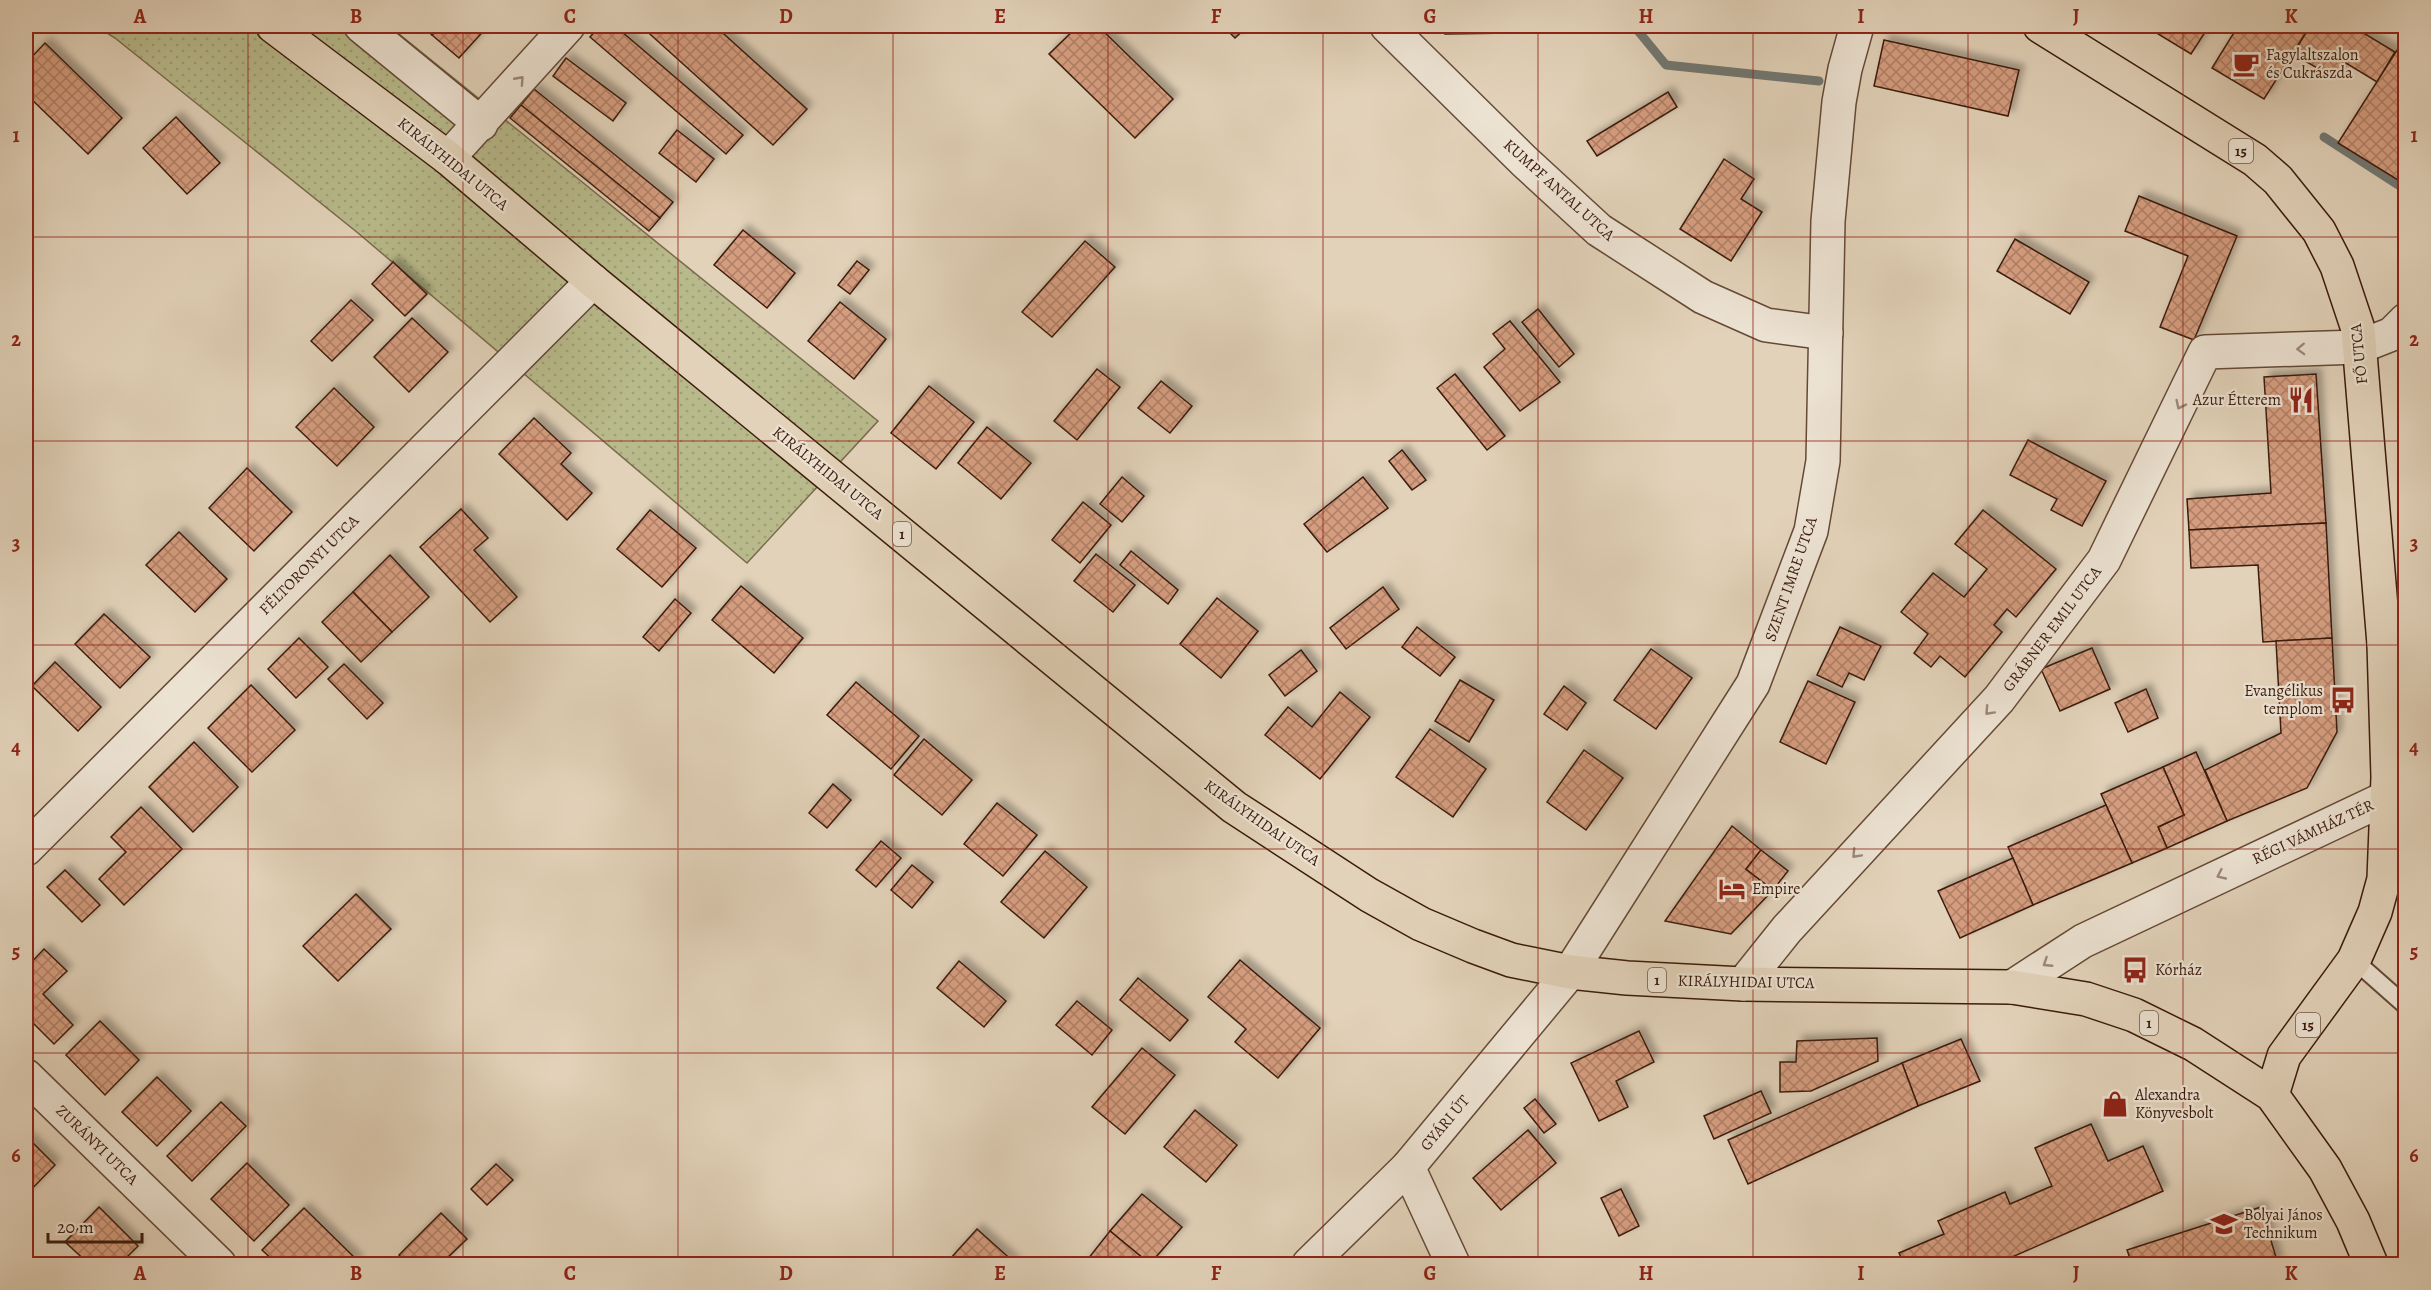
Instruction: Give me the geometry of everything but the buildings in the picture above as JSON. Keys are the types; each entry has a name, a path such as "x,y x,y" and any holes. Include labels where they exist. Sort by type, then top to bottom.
{"main road":[{"name":"KIRÁLYHIDAI UTCA","path":"273,26 448,158 593,281 1234,807 1322,866 1421,924 1510,960 1570,972 1627,978 1743,984 2012,987 2086,999 2134,1015 2193,1044 2272,1095 2325,1169 2353,1221 2371,1264"},
{"name":"FŐ UTCA","path":"2040,26 2255,160 2278,180 2319,231 2337,266 2355,317 2360,347 2395,635 2388,797"},
{"name":"RÉGI VÁMHÁZ TÉR","path":"2272,1095 2284,1056 2354,960 2375,912 2384,879 2388,797"}],"street":[{"path":"361,26 481,124"},
{"path":"448,158 568,26"},
{"name":"KUMPF ANTAL UTCA","path":"1387,26 1524,161 1599,230 1703,297 1766,325 1826,333"},
{"name":"SZENT IMRE UTCA","path":"1570,972 1753,684 1811,531 1823,461 1828,221 1839,102 1857,26"},
{"name":"FÉLTORONYI UTCA","path":"26,849 593,281"},
{"path":"2360,347 2392,334 2406,320"},
{"name":"GRÁBNER EMIL UTCA","path":"1743,984 1787,928 1999,699 2104,560 2205,352 2360,347"},
{"name":"RÉGI VÁMHÁZ TÉR","path":"2012,987 2083,940 2388,797"},
{"name":"GYÁRI ÚT","path":"1309,1264 1408,1167 1570,972"},
{"name":"ZURÁNYI UTCA","path":"26,1076 219,1264"},
{"path":"1408,1167 1453,1264"}],"lane":[{"path":"2354,960 2406,1006"}],"green space":[{"path":"96,26 389,26 878,421 747,563 358,233 115,38"}],"waterway":[{"path":"1634,26 1666,65 1819,81"},
{"path":"2324,137 2406,190"}],"place":[{"name":"Fagylaltszalon és Cukrászda","path":"2246,64"},
{"name":"Azur Étterem","path":"2301,400"},
{"name":"Evangélikus templom","path":"2343,700"},
{"name":"Empire","path":"1732,889"},
{"name":"Kórház","path":"2135,970"},
{"name":"Alexandra Könyvesbolt","path":"2115,1104"},
{"name":"Bolyai János Technikum","path":"2224,1224"}]}
